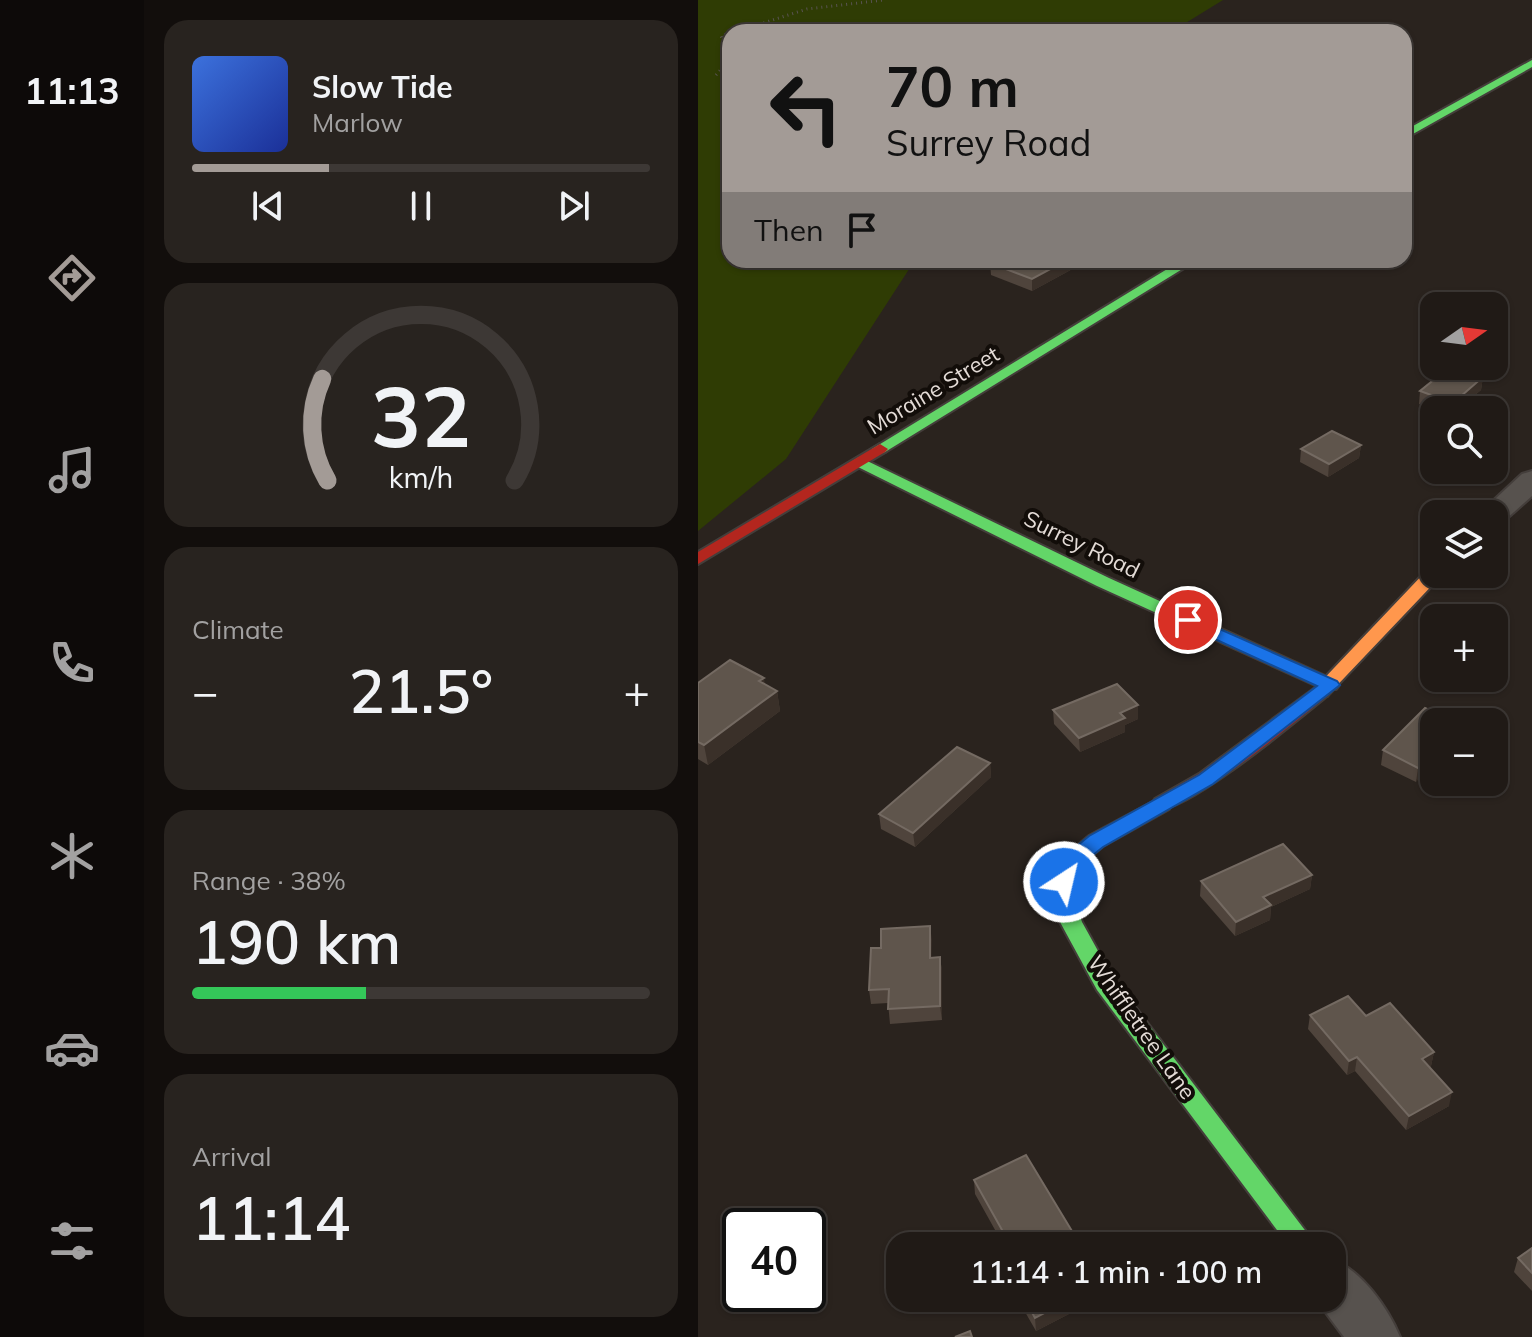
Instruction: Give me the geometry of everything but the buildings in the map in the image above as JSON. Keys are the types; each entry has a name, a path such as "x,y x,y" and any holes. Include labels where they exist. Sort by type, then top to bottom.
{"street":[{"path":"1412,131 1532,63"},
{"name":"Moraine Street","path":"698,559 1178,268"},
{"name":"Surrey Road","path":"859,462 1103,582 1330,685"},
{"path":"1508,501 1532,480"},
{"name":"Whiffletree Lane","path":"1293,1232 1105,984 1071,922 1064,900 1064,882 1073,860 1096,841 1206,779 1330,685 1420,587"},
{"path":"1346,1300 1375,1337"}],"path":[{"path":"760,24 807,9 884,0"},
{"path":"716,75 722,67"}],"green space":[{"path":"698,0 1223,0 1184,24 722,24 722,268 910,268 786,459 698,531"}],"traffic: fast":[{"path":"1412,131 1532,63"},
{"path":"880,449 1178,268"},
{"path":"859,462 1103,582 1330,685"},
{"path":"1162,804 1096,841 1073,860 1064,882 1064,900 1071,922 1105,984 1293,1232"}],"traffic: slow":[{"path":"1321,692 1420,588"}],"traffic: jam":[{"path":"698,559 880,449"},
{"path":"1162,804 1206,779 1321,692"}],"route":[{"path":"1064,882 1073,860 1096,841 1206,779 1330,685 1188,620"}]}
